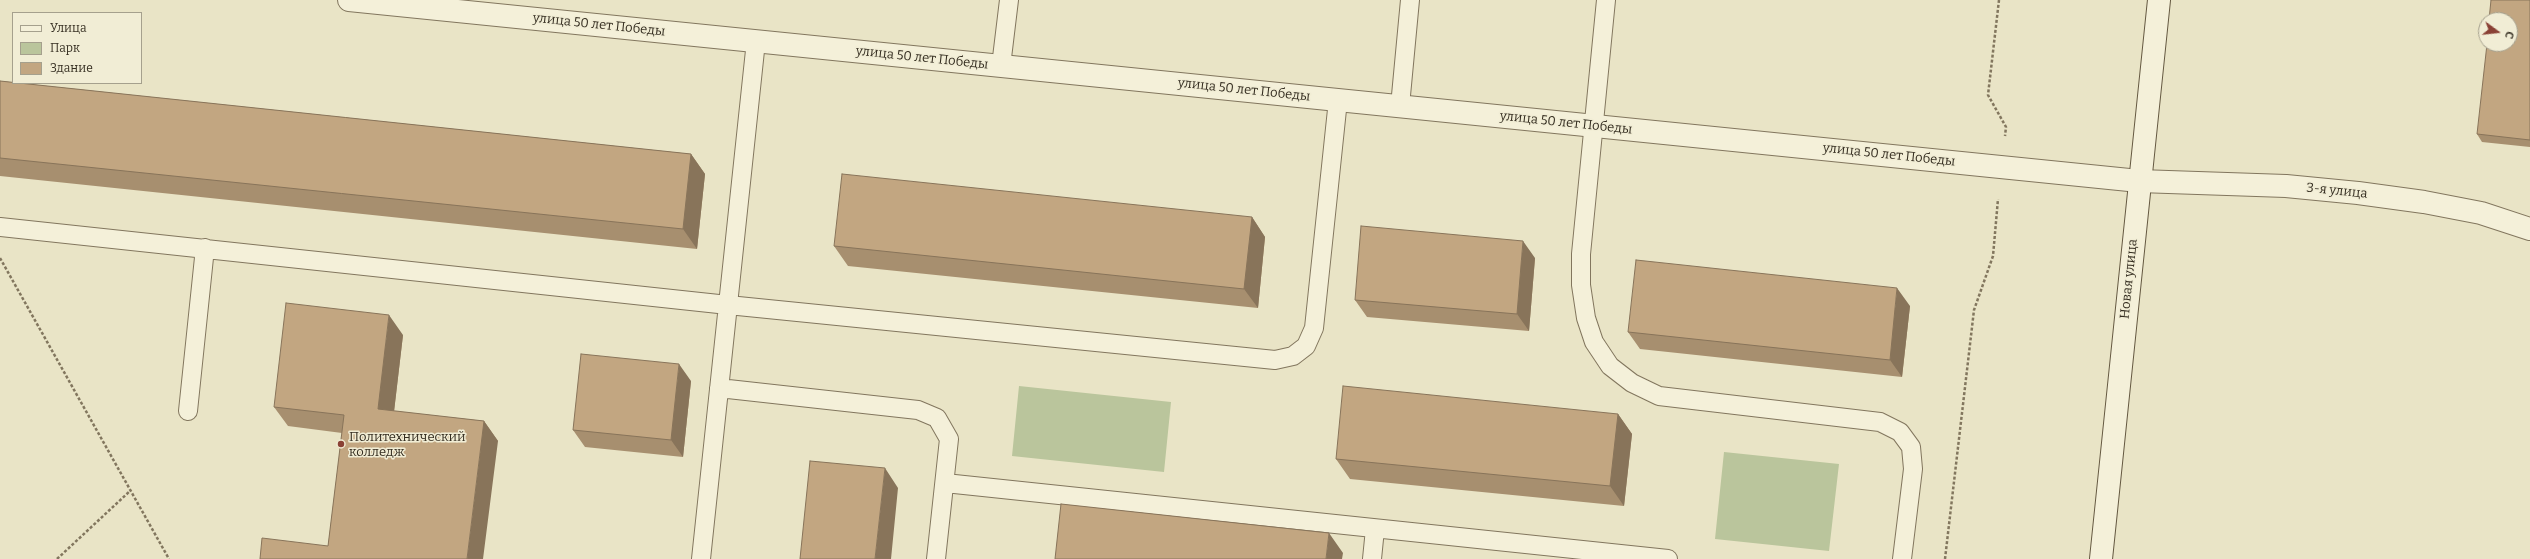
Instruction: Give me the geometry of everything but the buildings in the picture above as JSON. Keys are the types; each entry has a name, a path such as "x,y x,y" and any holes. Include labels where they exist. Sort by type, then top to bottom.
{"street":[{"name":"улица 50 лет Победы","path":"349,0 371,1 2139,181"},
{"name":"Новая улица","path":"2101,559 2139,181 2159,0"},
{"name":"3-я улица","path":"2139,181 2286,186 2358,193 2424,202 2481,213 2530,229"}],"lane":[{"path":"1001,66 1009,0"},
{"path":"1400,106 1410,0"},
{"path":"1606,0 1581,254 1581,285 1586,318 1594,342 1610,366 1632,383 1659,396 1880,422 1900,432 1911,447 1913,469 1902,559"},
{"path":"701,559 756,41"},
{"path":"0,227 728,305 1275,360 1293,356 1306,346 1314,328 1338,100"},
{"path":"188,411 205,248"},
{"path":"719,388 918,410 937,418 949,439 936,559"},
{"path":"945,483 1375,529 1582,555 1668,559"},
{"path":"1372,559 1375,529"}],"path":[{"path":"1945,559 1974,310 1993,256 2006,127 1988,95 1999,0"},
{"path":"0,258 169,559"},
{"path":"57,559 130,491"}],"green space":[{"path":"1019,386 1171,402 1164,472 1012,456"},
{"path":"1724,452 1839,464 1829,551 1715,539"}],"place":[{"name":"Политехнический колледж","path":"341,444"}]}
